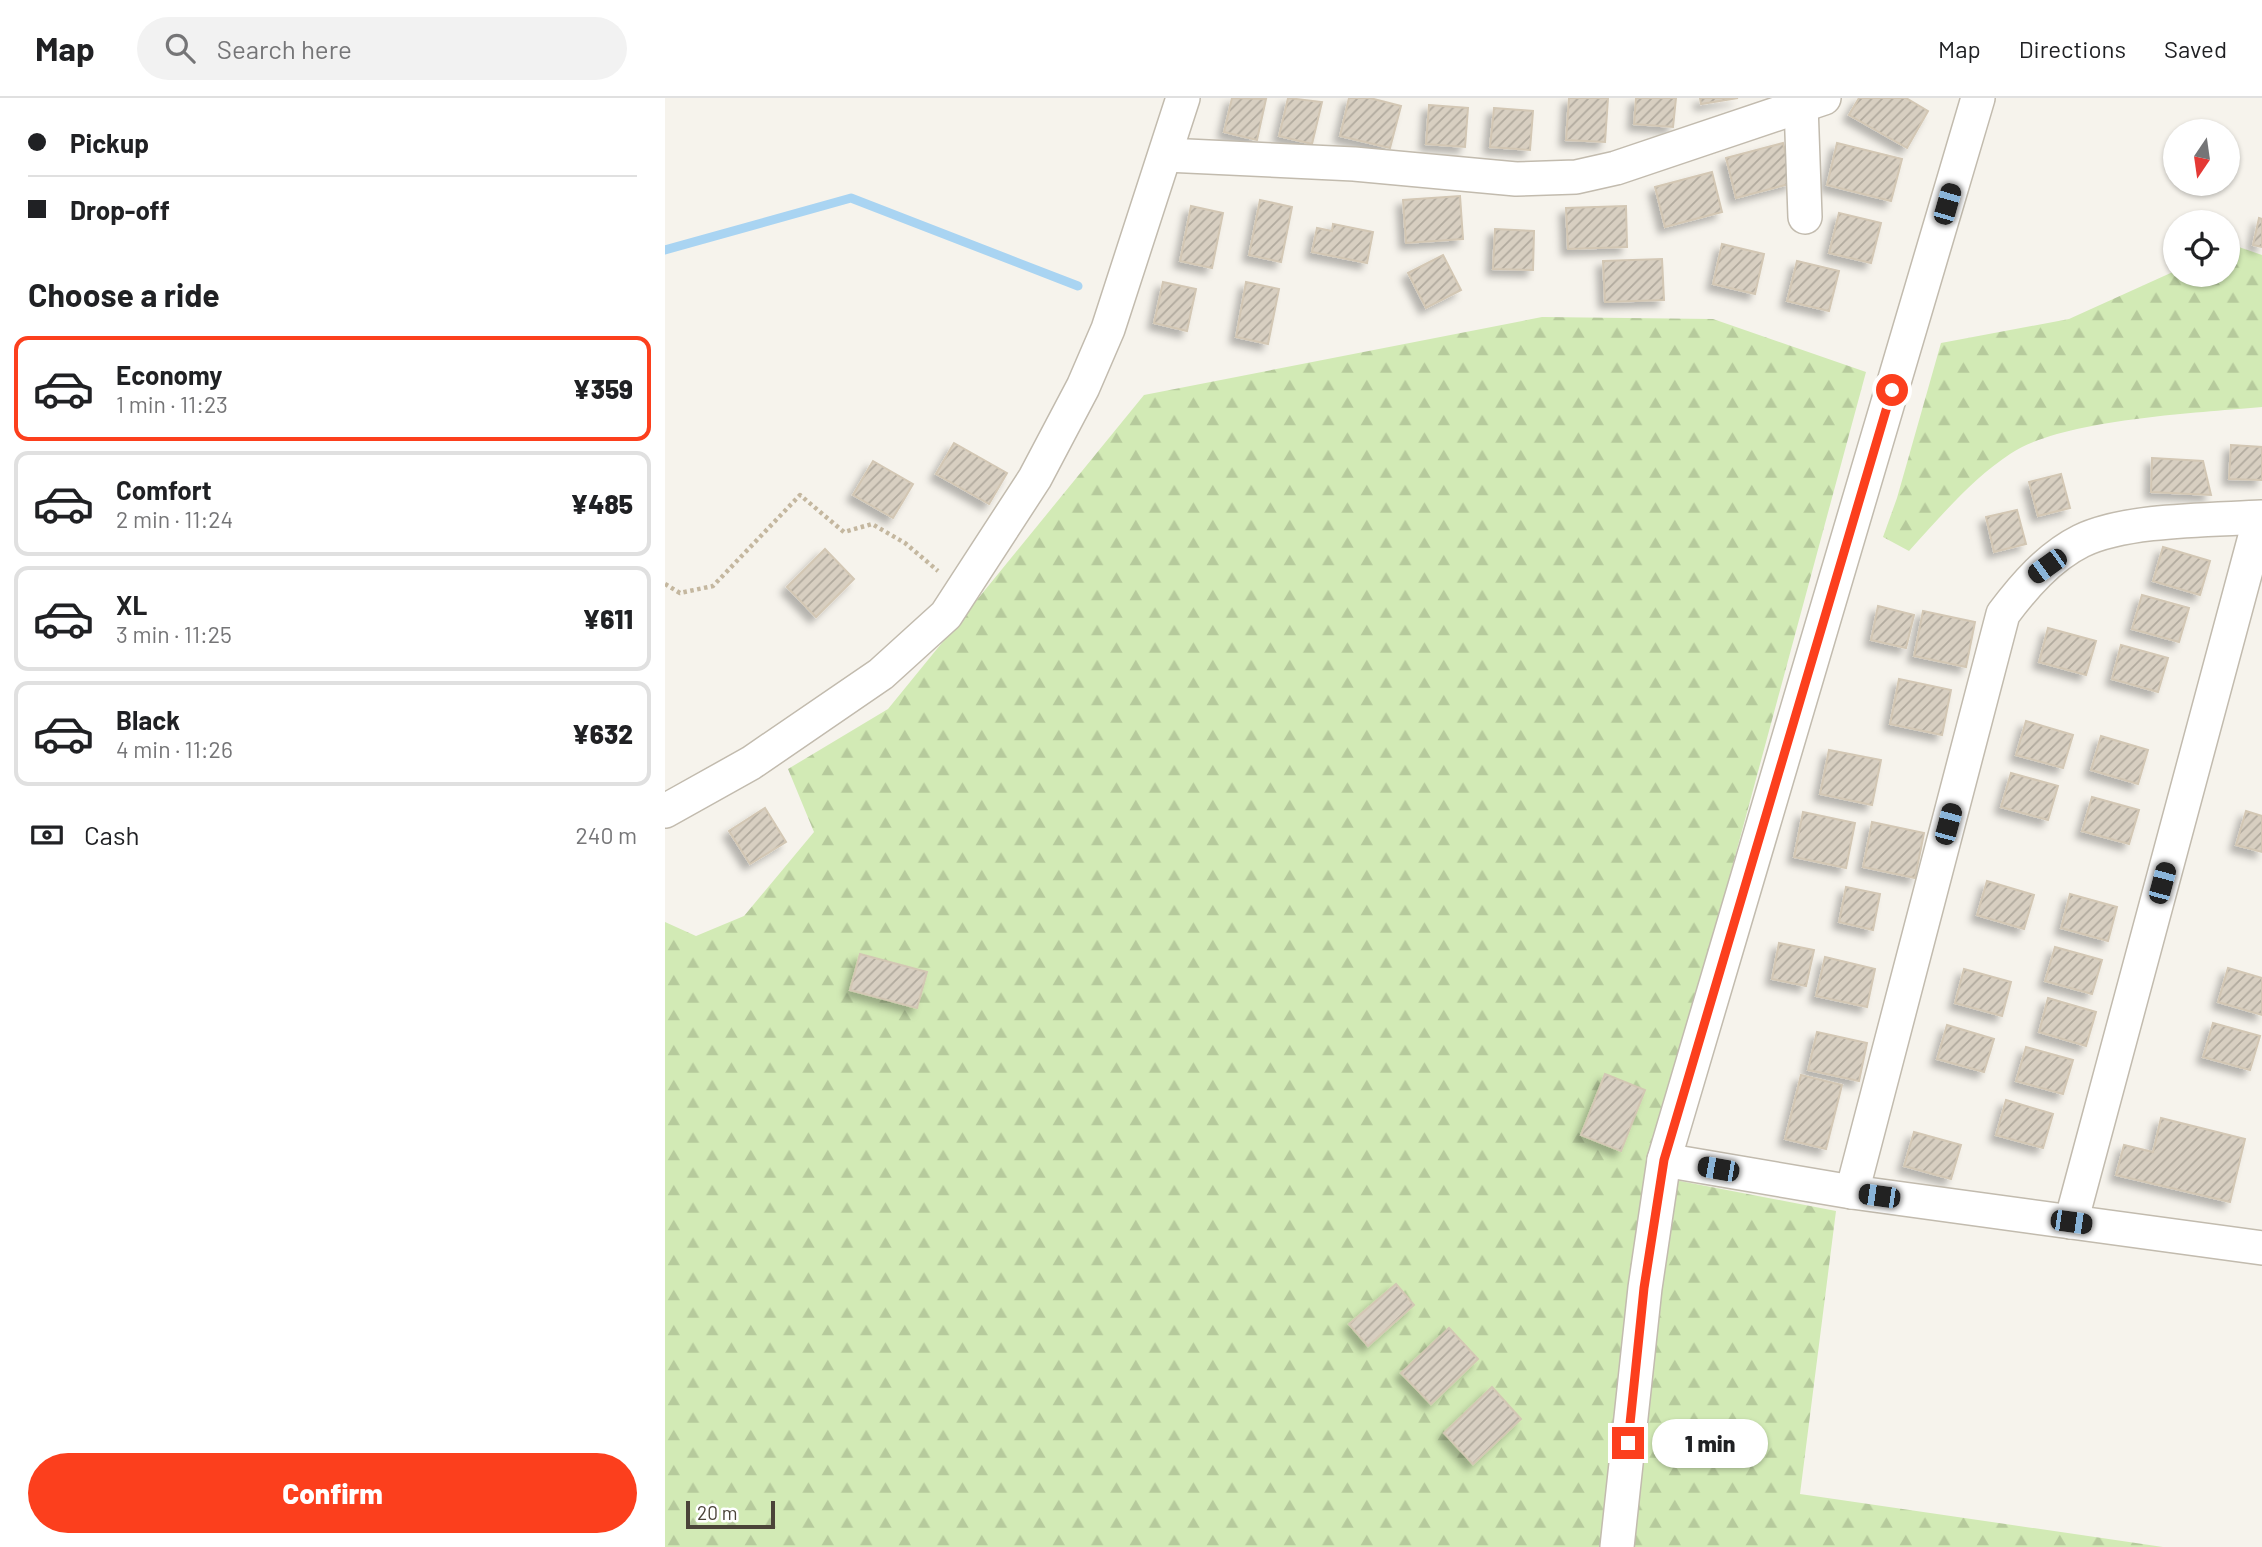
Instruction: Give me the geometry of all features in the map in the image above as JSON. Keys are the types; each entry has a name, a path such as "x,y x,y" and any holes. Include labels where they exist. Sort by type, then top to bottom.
{"street":[{"path":"665,811 751,763 881,674 946,615 963,592 1035,478 1083,387 1108,329 1166,155 1182,98"},
{"path":"1617,1547 1644,1288 1664,1160 1978,98"},
{"path":"1166,155 1354,164 1516,179 1576,177 1616,168 1813,102 1805,216"},
{"path":"1852,1192 2003,614 2030,578 2081,541 2117,530 2261,517 2071,1222"},
{"path":"1664,1160 1852,1192 2262,1248"}],"path":[{"path":"665,584 680,593 713,586 800,495 844,532 872,524 905,543 963,592"}],"green space":[{"path":"2240,247 2262,255 2262,407 2167,415 2095,425 2033,442 2010,454 1983,475 1909,551 1883,537 1897,498 1941,343 2069,319 2163,276 2163,287 2240,287"},
{"path":"1542,317 1713,319 1866,372 1649,1175 1836,1211 1800,1494 2163,1547 665,1547 665,922 696,936 744,916 814,832 788,769 888,709 1144,395"}],"building":[{"path":"1232,98 1266,99 1257,140 1224,132"},
{"path":"1288,98 1322,102 1312,144 1279,136"},
{"path":"1349,98 1370,98 1401,106 1390,148 1340,136"},
{"path":"1569,98 1608,98 1605,142 1566,140"},
{"path":"1636,98 1676,98 1673,127 1634,124"},
{"path":"1700,98 1738,98 1701,104"},
{"path":"1859,98 1906,98 1928,111 1907,148 1849,115"},
{"path":"1429,105 1468,108 1465,147 1426,144"},
{"path":"1494,108 1533,111 1530,150 1490,147"},
{"path":"1783,143 1793,183 1736,198 1726,158"},
{"path":"1837,143 1902,159 1891,201 1827,185"},
{"path":"1712,172 1722,212 1665,227 1655,187"},
{"path":"1460,196 1463,239 1406,243 1403,200"},
{"path":"1260,200 1292,207 1281,262 1249,255"},
{"path":"1191,206 1223,213 1212,268 1180,261"},
{"path":"1626,206 1627,247 1568,249 1566,208"},
{"path":"1839,213 1881,223 1871,263 1829,253"},
{"path":"2259,218 2262,219 2262,247 2253,245"},
{"path":"1333,224 1373,232 1367,263 1312,252 1317,228 1332,231"},
{"path":"1495,229 1534,231 1533,270 1493,269"},
{"path":"1722,244 1764,254 1755,294 1713,284"},
{"path":"1443,255 1461,290 1426,308 1408,273"},
{"path":"1662,259 1664,300 1605,302 1603,261"},
{"path":"1797,261 1839,271 1829,311 1787,301"},
{"path":"1163,282 1196,289 1187,331 1154,323"},
{"path":"1246,282 1279,289 1268,344 1236,337"},
{"path":"954,443 1007,473 989,504 936,474"},
{"path":"2231,445 2262,447 2262,480 2229,479"},
{"path":"2152,458 2203,461 2211,495 2151,492"},
{"path":"873,461 913,484 893,518 853,495"},
{"path":"2061,474 2070,508 2038,516 2029,482"},
{"path":"2017,510 2026,544 1994,552 1986,517"},
{"path":"2163,547 2210,561 2200,595 2153,581"},
{"path":"825,549 854,579 816,617 787,587"},
{"path":"2142,595 2189,608 2179,642 2132,629"},
{"path":"1878,606 1914,615 1906,648 1871,640"},
{"path":"1923,611 1975,622 1966,667 1914,656"},
{"path":"2048,628 2096,641 2086,675 2039,662"},
{"path":"2121,645 2168,658 2158,692 2112,679"},
{"path":"1899,679 1951,690 1942,735 1890,724"},
{"path":"2026,721 2073,735 2063,768 2016,755"},
{"path":"2101,736 2148,750 2138,784 2091,770"},
{"path":"1829,750 1881,760 1872,805 1820,794"},
{"path":"2011,773 2058,786 2048,820 2001,807"},
{"path":"2092,797 2139,810 2129,844 2082,831"},
{"path":"765,808 786,842 750,864 729,831"},
{"path":"2246,811 2262,816 2262,852 2236,845"},
{"path":"1803,812 1855,823 1846,868 1794,857"},
{"path":"1872,822 1924,833 1915,878 1863,867"},
{"path":"1987,881 2034,895 2024,929 1977,915"},
{"path":"1846,887 1880,894 1873,930 1839,922"},
{"path":"2070,894 2117,907 2108,941 2061,928"},
{"path":"1779,943 1814,950 1806,986 1772,979"},
{"path":"2055,947 2102,960 2092,994 2045,981"},
{"path":"860,954 927,972 917,1008 850,990"},
{"path":"1825,957 1875,969 1867,1007 1816,996"},
{"path":"2228,968 2262,978 2262,1015 2218,1002"},
{"path":"1964,969 2011,982 2002,1016 1955,1003"},
{"path":"2048,998 2096,1012 2086,1046 2039,1032"},
{"path":"2213,1023 2260,1036 2250,1070 2203,1057"},
{"path":"1947,1025 1994,1039 1984,1072 1937,1059"},
{"path":"1817,1032 1867,1043 1859,1081 1808,1070"},
{"path":"2026,1047 2073,1060 2063,1094 2016,1081"},
{"path":"1605,1074 1645,1090 1621,1151 1581,1135"},
{"path":"1801,1075 1842,1085 1826,1149 1785,1139"},
{"path":"2006,1100 2053,1114 2043,1148 1996,1135"},
{"path":"2161,1118 2245,1139 2230,1202 2116,1175 2124,1145 2153,1152"},
{"path":"1914,1132 1961,1145 1951,1179 1904,1166"},
{"path":"1396,1284 1414,1305 1368,1346 1349,1324"},
{"path":"1449,1328 1478,1359 1431,1404 1401,1373"},
{"path":"1492,1387 1521,1419 1473,1464 1444,1433"}],"waterway":[{"path":"665,250 851,198 1078,286"}],"route":[{"path":"1628,1443 1644,1288 1664,1160 1892,390"}]}
